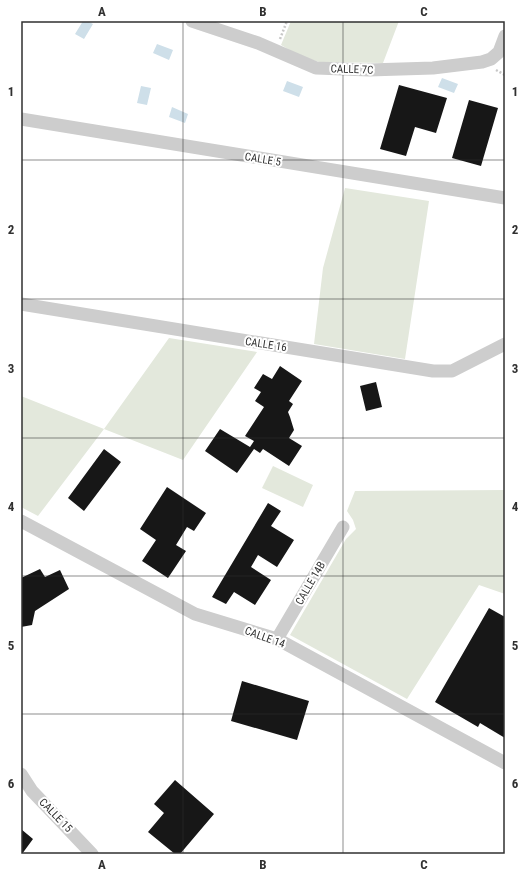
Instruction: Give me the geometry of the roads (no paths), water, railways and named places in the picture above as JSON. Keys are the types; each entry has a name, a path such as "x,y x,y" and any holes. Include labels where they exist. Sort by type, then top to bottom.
{"street":[{"name":"CALLE 7C","path":"192,21 258,43 316,68 369,70 433,68 482,62 491,59 499,52 505,36"},
{"name":"CALLE 5","path":"21,119 505,198"},
{"name":"CALLE 16","path":"21,304 433,371 452,371 505,344"},
{"name":"CALLE 14","path":"21,521 195,614 277,639 505,763"},
{"name":"CALLE 14B","path":"277,639 343,526"},
{"name":"CALLE 15","path":"21,774 32,791 72,831 92,854"}]}
